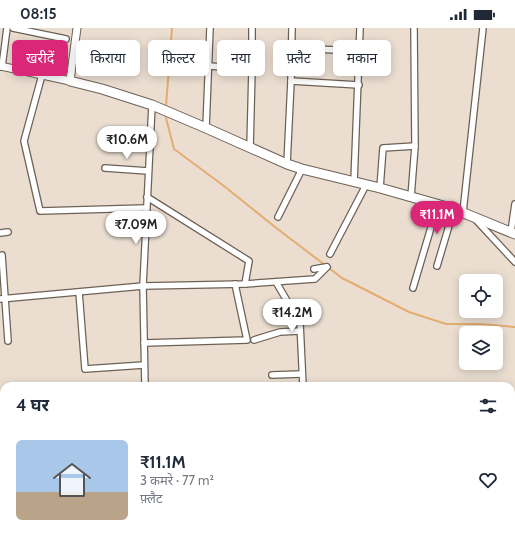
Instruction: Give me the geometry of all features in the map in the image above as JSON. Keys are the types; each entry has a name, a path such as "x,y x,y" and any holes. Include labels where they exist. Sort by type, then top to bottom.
{"main road":[{"path":"70,81 102,89 155,106 287,164 438,204 474,216 513,233"}],"street":[{"path":"7,28 1,67 12,69"},
{"path":"13,28 66,39"},
{"path":"47,76 70,81 77,28"},
{"path":"210,28 209,66 217,67"},
{"path":"252,28 252,40"},
{"path":"291,40 292,28"},
{"path":"360,28 360,40"},
{"path":"411,197 415,146 414,28"},
{"path":"437,266 459,211 483,28"},
{"path":"42,76 24,141 40,211 146,208"},
{"path":"206,128 209,76"},
{"path":"250,148 252,76"},
{"path":"287,164 291,76"},
{"path":"354,182 359,76"},
{"path":"291,81 359,85"},
{"path":"145,382 143,286 148,171 155,106"},
{"path":"380,188 383,148 415,146"},
{"path":"105,168 148,171"},
{"path":"278,217 302,169"},
{"path":"330,254 366,185"},
{"path":"147,197 249,261 245,284"},
{"path":"413,288 438,204"},
{"path":"513,233 515,204"},
{"path":"474,216 515,262"},
{"path":"0,233 8,232"},
{"path":"2,255 2,298 8,341"},
{"path":"2,298 143,286 245,284 315,279 326,267 314,269"},
{"path":"276,282 300,323 303,382"},
{"path":"144,344 247,340 235,284"},
{"path":"79,292 85,369 144,365"},
{"path":"254,340 280,332 300,331"},
{"path":"272,375 302,374"}],"waterway":[{"path":"166,106 172,28"},
{"path":"166,118 174,149 342,278 409,312 446,324 481,324 515,327"}]}
